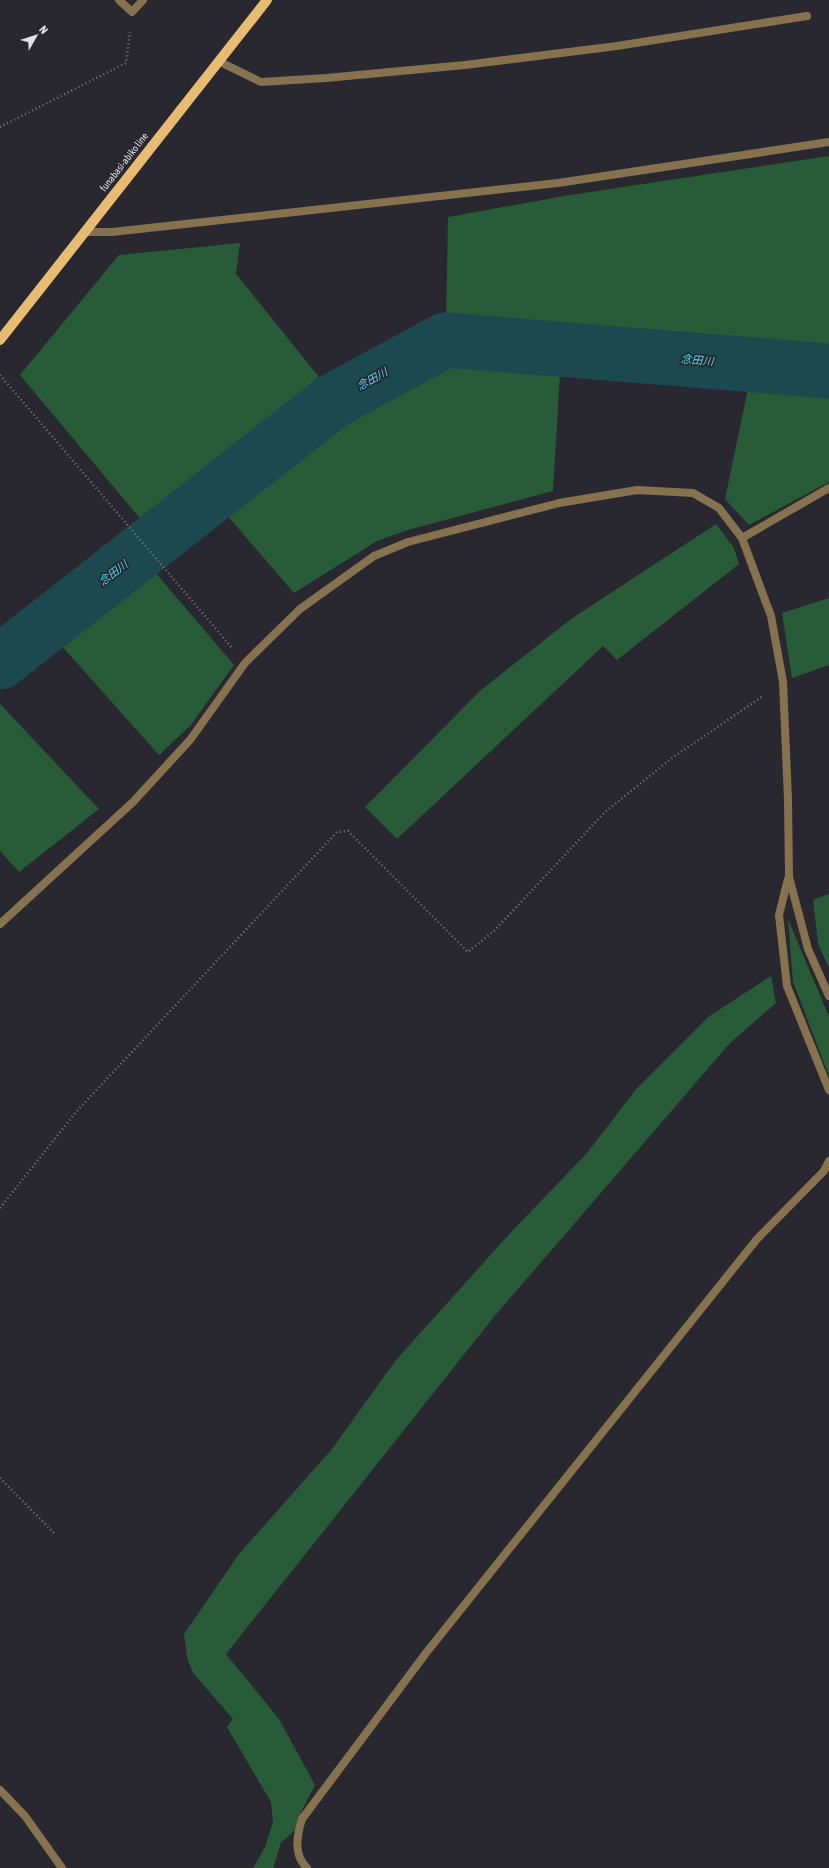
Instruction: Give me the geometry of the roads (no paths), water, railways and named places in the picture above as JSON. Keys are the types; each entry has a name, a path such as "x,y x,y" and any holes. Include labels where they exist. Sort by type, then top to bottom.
{"main road":[{"name":"funabasi-abiko line","path":"0,340 267,0"}],"street":[{"path":"119,0 132,12 143,0"},
{"path":"218,61 261,82 326,78 465,65 610,47 807,16"},
{"path":"84,232 120,231 558,183 829,142"},
{"path":"742,538 829,488"},
{"path":"0,924 133,802 190,740 244,663 300,609 374,556 408,542 551,505 637,490 693,493 719,508 742,538 771,616 783,682 788,799 789,877 808,949 829,996"},
{"path":"789,877 779,915 787,986 829,1090"},
{"path":"307,1868 300,1862 297,1838 302,1819 431,1647 577,1463 757,1239 824,1171 829,1161"},
{"path":"0,1790 25,1816 62,1868"}],"waterway":[{"name":"念田川","path":"0,662 333,401 445,340 829,371"}]}
